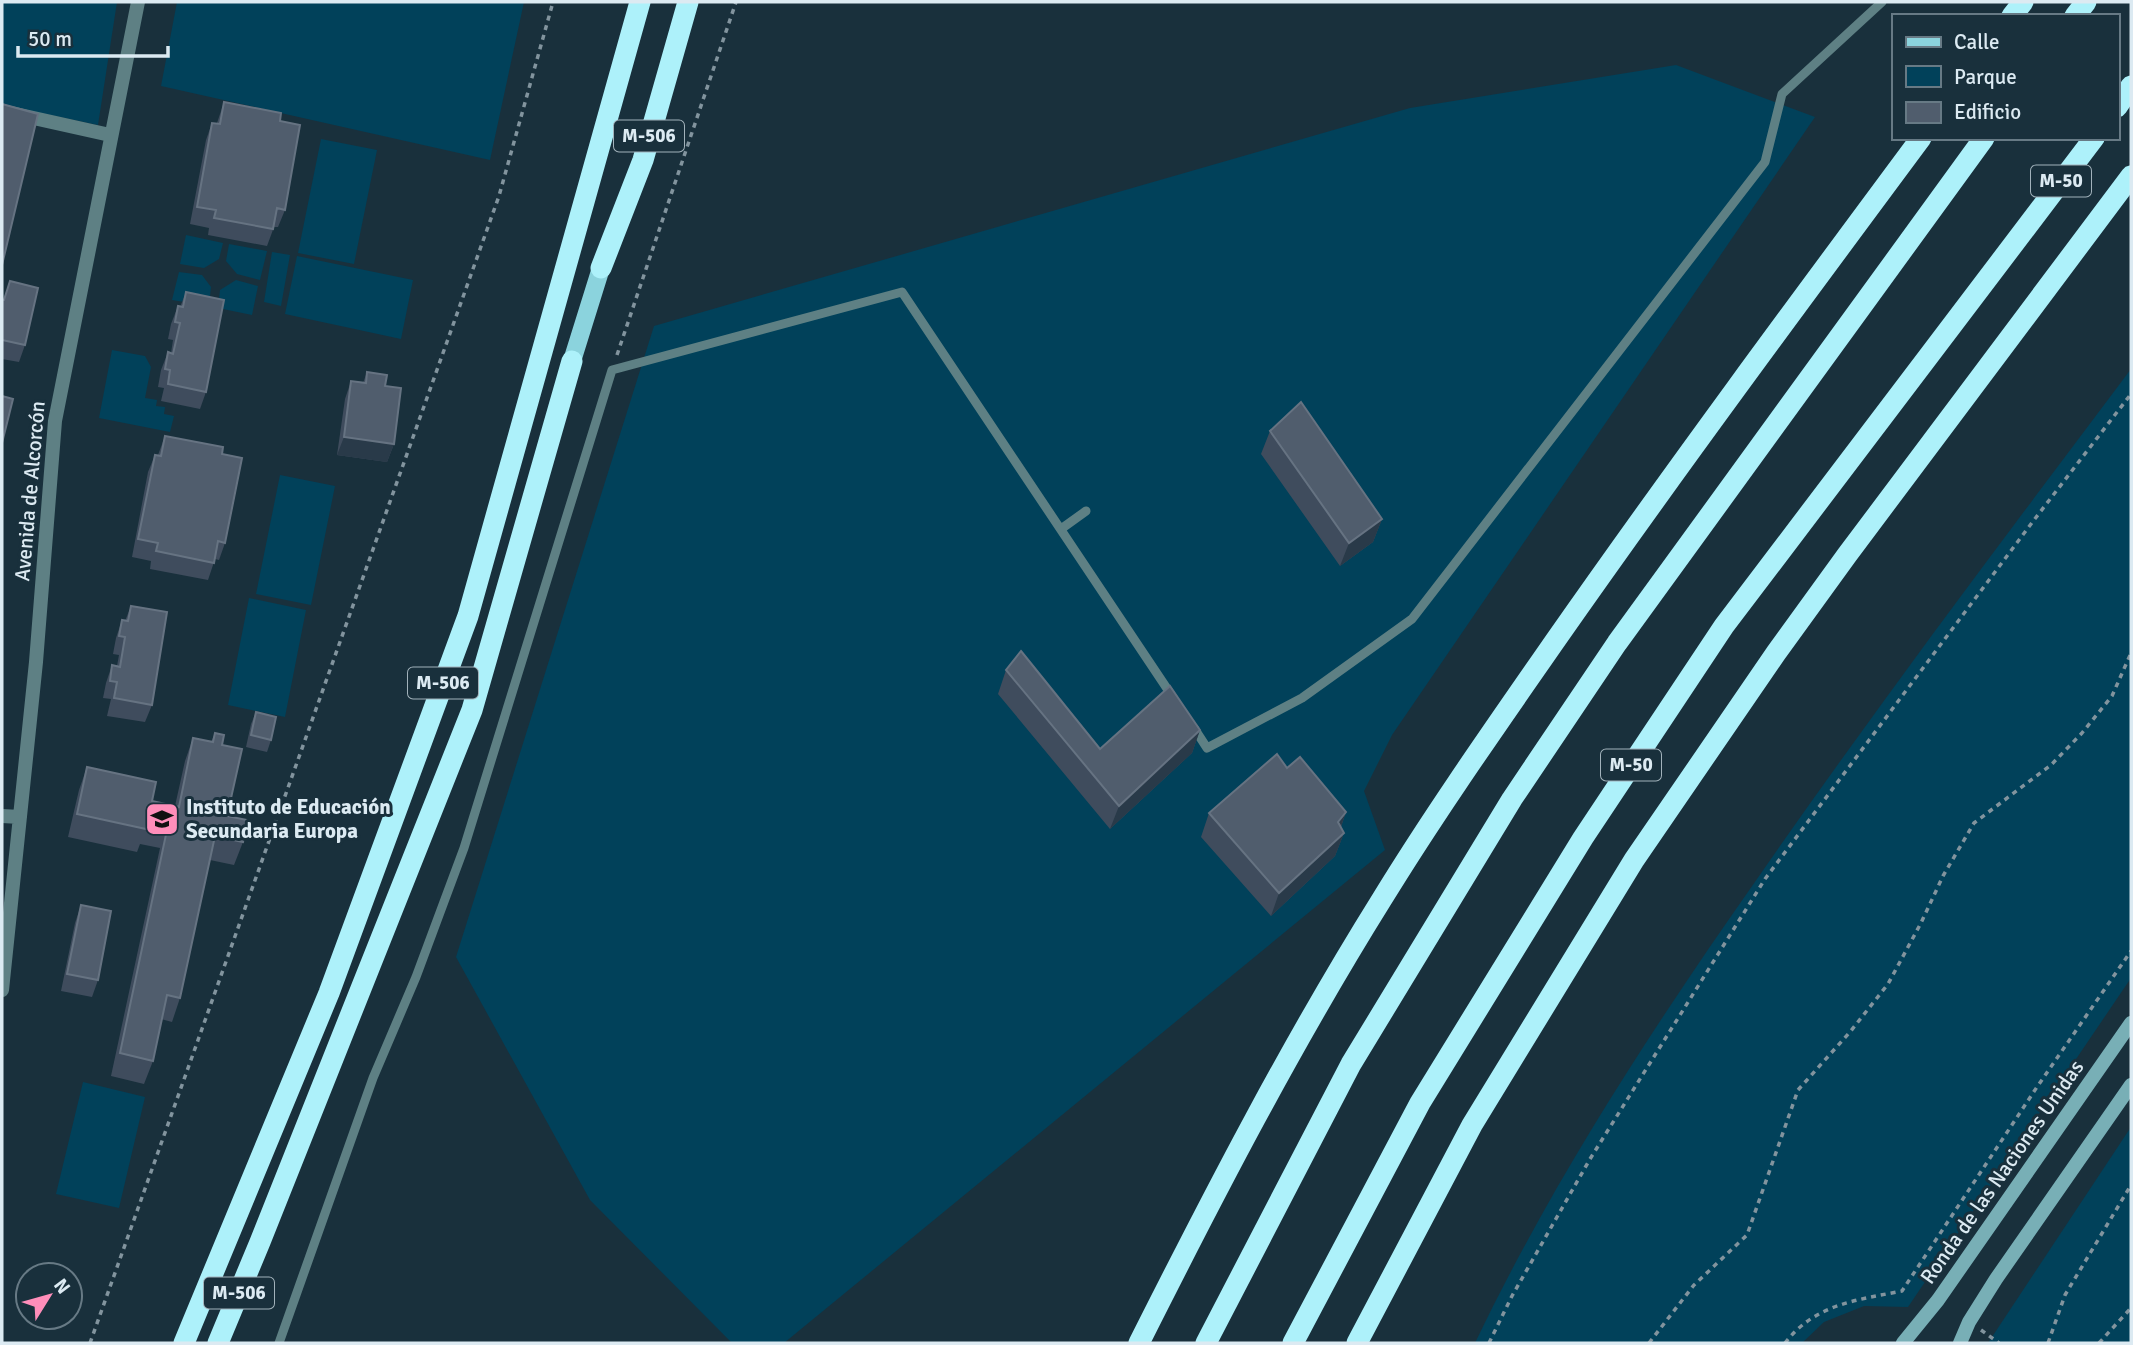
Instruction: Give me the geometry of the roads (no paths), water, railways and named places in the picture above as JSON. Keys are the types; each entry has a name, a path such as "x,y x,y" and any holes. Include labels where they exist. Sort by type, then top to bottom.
{"highway":[{"path":"608,108 633,2"},
{"name":"M-506","path":"184,1343 329,993 468,616 608,108 640,2"},
{"name":"M-506","path":"601,268 673,2"},
{"name":"M-506","path":"601,268 643,160 688,2"},
{"path":"2119,106 2131,86"},
{"path":"1139,1343 1213,1195 1301,1034 1382,899 1465,770 1736,386 1920,140"},
{"path":"1206,1343 1351,1064 1512,799 1617,643 1983,140"},
{"name":"M-50","path":"1293,1343 1420,1103 1590,827 1724,626 2092,140"},
{"path":"1357,1343 1472,1125 1634,860 1839,565 2131,176"},
{"path":"2044,293 2105,234 2131,200"},
{"name":"M-506","path":"218,1343 472,710 572,360"},
{"path":"228,1343 260,1242"}],"main road":[{"name":"M-506","path":"572,360 601,268"}],"street":[{"name":"Avenida de Alcorcón","path":"2,990 42,596 55,421 138,2"},
{"path":"2,111 110,135"},
{"path":"2,816 20,817"},
{"name":"Ronda de las Naciones Unidas","path":"1903,1343 1938,1300 2131,1023"},
{"path":"1961,1343 1969,1322 1996,1279 2131,1085"}],"lane":[{"path":"1192,725 1207,748 1302,698 1412,619 1765,162 1782,94 1882,2"},
{"path":"279,1343 373,1078 416,977 464,848 612,370 902,292 1176,702"},
{"path":"1061,529 1086,511"}],"place":[{"name":"Instituto de Educación Secundaria Europa","path":"162,819"}]}
